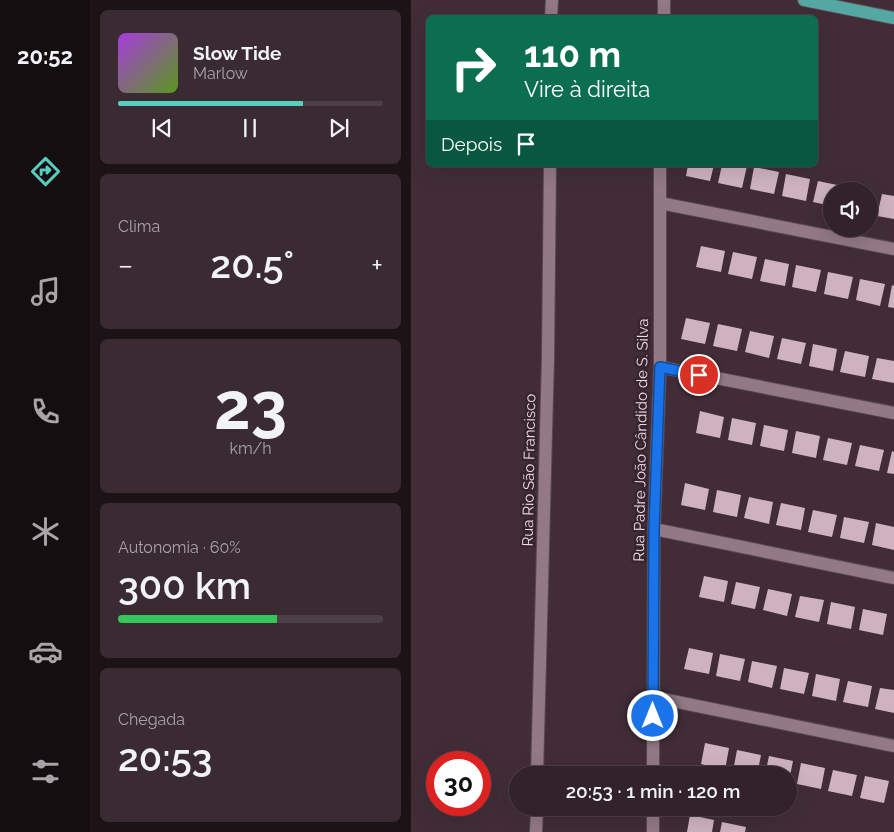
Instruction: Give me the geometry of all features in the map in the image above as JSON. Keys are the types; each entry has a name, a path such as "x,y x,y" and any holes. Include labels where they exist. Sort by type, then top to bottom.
{"main road":[{"path":"804,0 894,18"}],"street":[{"path":"551,0 551,15"},
{"path":"664,15 665,0"},
{"name":"Rua Rio São Francisco","path":"537,766 548,356 550,167"},
{"name":"Rua Padre João Cândido de S. Silva","path":"653,766 654,529 660,367 660,167"},
{"path":"660,203 894,248"},
{"path":"660,367 894,413"},
{"path":"654,529 894,578"},
{"path":"653,696 894,746"},
{"path":"536,832 537,816"},
{"path":"653,816 653,832"}],"building":[{"path":"688,167 714,167 710,181 686,176"},
{"path":"722,167 747,167 742,188 718,183"},
{"path":"754,167 779,172 774,194 750,189"},
{"path":"786,174 810,179 806,201 782,196"},
{"path":"818,181 823,182 823,204 813,202"},
{"path":"882,194 894,196 894,219 878,216"},
{"path":"701,246 725,251 721,272 696,267"},
{"path":"733,252 757,257 752,279 728,274"},
{"path":"765,259 789,264 785,286 760,281"},
{"path":"796,265 821,270 816,292 792,287"},
{"path":"828,272 853,277 848,299 824,294"},
{"path":"860,279 885,284 880,306 856,300"},
{"path":"892,285 894,286 894,308 888,307"},
{"path":"686,318 710,323 705,344 681,339"},
{"path":"718,324 742,329 737,351 713,346"},
{"path":"750,331 774,336 769,358 745,352"},
{"path":"782,338 806,343 801,364 777,359"},
{"path":"813,344 837,349 833,371 809,366"},
{"path":"845,351 869,356 865,377 840,372"},
{"path":"877,358 894,361 894,383 872,379"},
{"path":"700,411 724,417 720,438 696,433"},
{"path":"732,418 756,423 752,445 728,440"},
{"path":"764,425 788,430 784,451 760,446"},
{"path":"796,431 820,436 816,458 792,453"},
{"path":"828,438 852,443 847,465 823,460"},
{"path":"860,445 884,450 879,471 855,466"},
{"path":"892,451 894,452 894,474 887,473"},
{"path":"685,483 709,489 705,510 681,505"},
{"path":"717,490 741,495 737,517 713,512"},
{"path":"749,497 773,502 769,524 744,518"},
{"path":"781,503 805,508 801,530 776,525"},
{"path":"813,510 837,515 832,537 808,532"},
{"path":"844,517 869,522 864,543 840,538"},
{"path":"876,523 894,527 894,550 872,545"},
{"path":"704,576 728,581 724,602 699,597"},
{"path":"736,582 760,587 755,609 731,604"},
{"path":"768,589 792,594 787,616 763,610"},
{"path":"800,596 824,600 819,622 795,617"},
{"path":"831,602 855,607 851,629 827,624"},
{"path":"863,609 887,614 883,635 859,630"},
{"path":"689,648 713,653 709,674 684,669"},
{"path":"720,654 745,659 740,681 716,676"},
{"path":"752,661 777,666 772,688 748,682"},
{"path":"784,668 809,673 804,694 780,689"},
{"path":"816,674 840,679 836,701 812,696"},
{"path":"848,681 872,686 868,707 843,702"},
{"path":"880,688 894,690 894,713 875,709"},
{"path":"705,743 729,748 726,766 701,764"},
{"path":"737,750 761,755 759,766 734,766"},
{"path":"769,756 793,761 792,766 767,766"},
{"path":"801,763 825,768 821,789 797,784"},
{"path":"833,770 857,775 852,796 828,791"},
{"path":"865,776 889,781 884,803 860,798"},
{"path":"690,816 714,820 712,832 687,832"},
{"path":"722,822 746,827 745,832 720,832"}],"route":[{"path":"653,716 654,529 660,367 699,375"}]}
